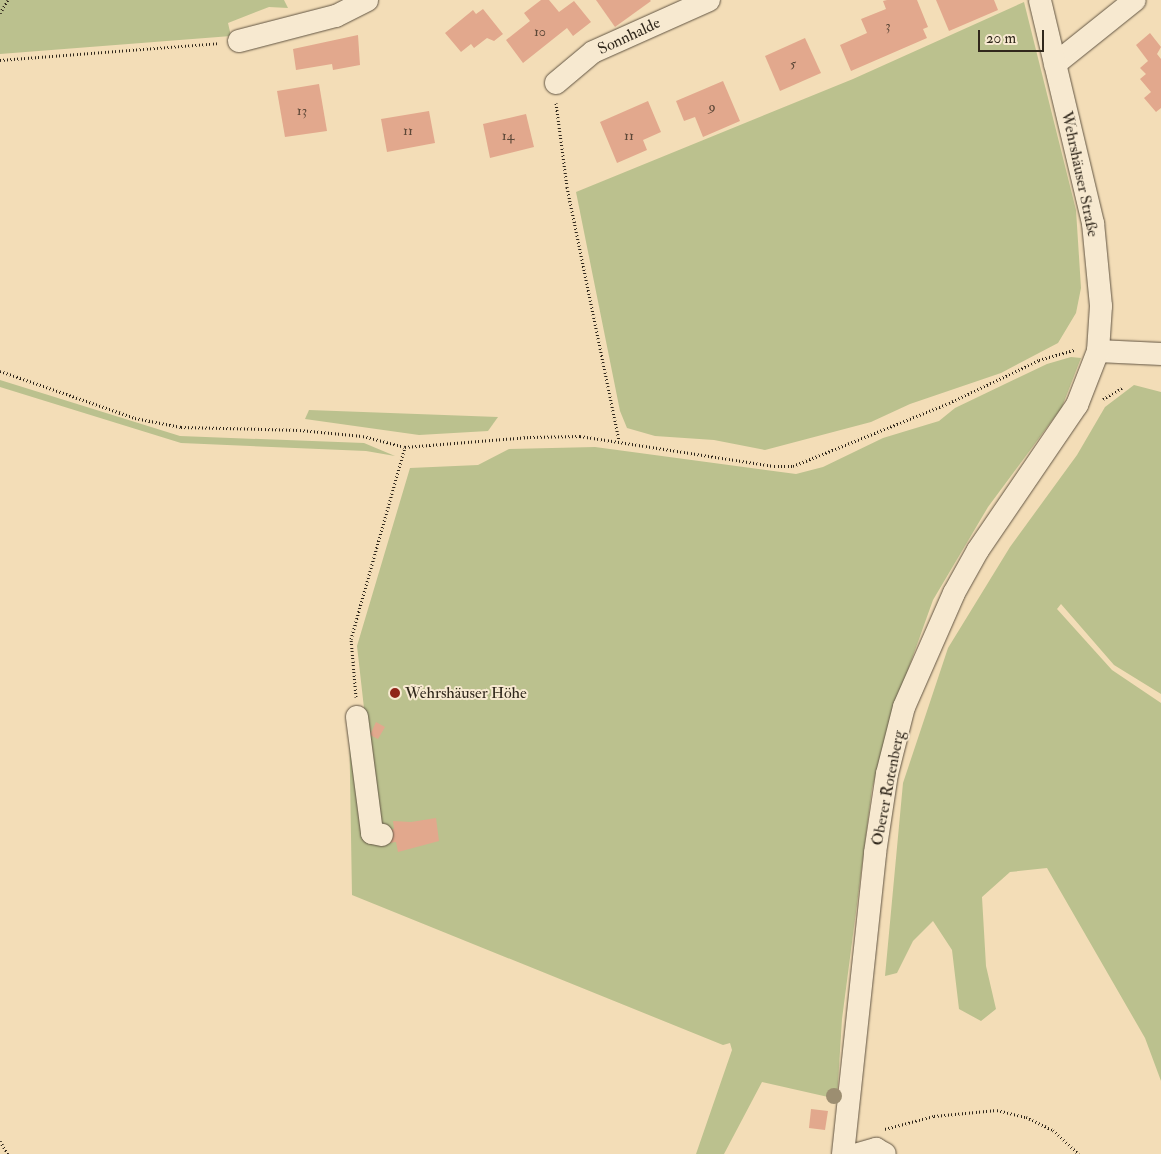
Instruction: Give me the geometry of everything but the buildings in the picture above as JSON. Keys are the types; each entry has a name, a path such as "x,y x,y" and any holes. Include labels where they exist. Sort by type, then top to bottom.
{"street":[{"path":"240,41 336,16 367,0"},
{"name":"Sonnhalde","path":"556,83 593,52 710,0"},
{"name":"Wehrshäuser Straße","path":"1040,0 1093,223 1100,306 1098,351"},
{"path":"1055,64 1135,0"},
{"path":"1098,351 1161,354"},
{"name":"Oberer Rotenberg","path":"844,1154 875,853 887,774 904,707 954,593 978,550 1077,405 1098,351"},
{"path":"357,717 372,833 382,835"},
{"path":"858,1154 876,1150 885,1154"}],"path":[{"path":"0,13 8,0"},
{"path":"0,60 240,41"},
{"path":"556,83 556,120 567,186 619,440"},
{"path":"0,371 135,418 181,427 300,430 363,436 405,448 530,437 580,436 619,440 774,466 793,466 949,404 1039,360 1077,350 1098,351"},
{"path":"1098,408 1103,400 1122,388"},
{"path":"357,717 352,639 405,448"},
{"path":"883,1129 934,1116 996,1110 1026,1118 1053,1130 1079,1154"},
{"path":"0,1141 8,1154"}],"green space":[{"path":"0,0 284,0 288,8 269,7 228,23 231,36 0,54"},
{"path":"1024,2 1076,210 1081,288 1076,313 1058,343 1001,373 910,404 871,422 765,450 714,440 655,436 627,428 620,411 576,192 853,79"},
{"path":"1071,357 1081,358 1062,407 988,507 933,600 890,720 872,789 842,1019 837,1099 762,1082 724,1154 696,1154 732,1050 730,1043 723,1045 352,895 349,716 365,717 357,646 410,468 478,465 509,449 595,447 796,474 823,467 883,438 939,421 955,408 1047,364"},
{"path":"0,380 180,436 364,443 395,456 366,451 181,443 0,387"},
{"path":"1134,385 1161,392 1161,694 1114,665 1061,604 1057,609 1112,670 1161,703 1161,1081 1145,1038 1047,868 1010,872 982,897 986,966 996,1009 981,1021 959,1009 952,950 933,921 913,941 897,973 885,976 903,783 948,648 1010,547 1077,455 1105,407"},
{"path":"309,410 498,417 488,431 419,435 305,419"}],"place":[{"name":"Wehrshäuser Höhe","path":"395,693"}]}
